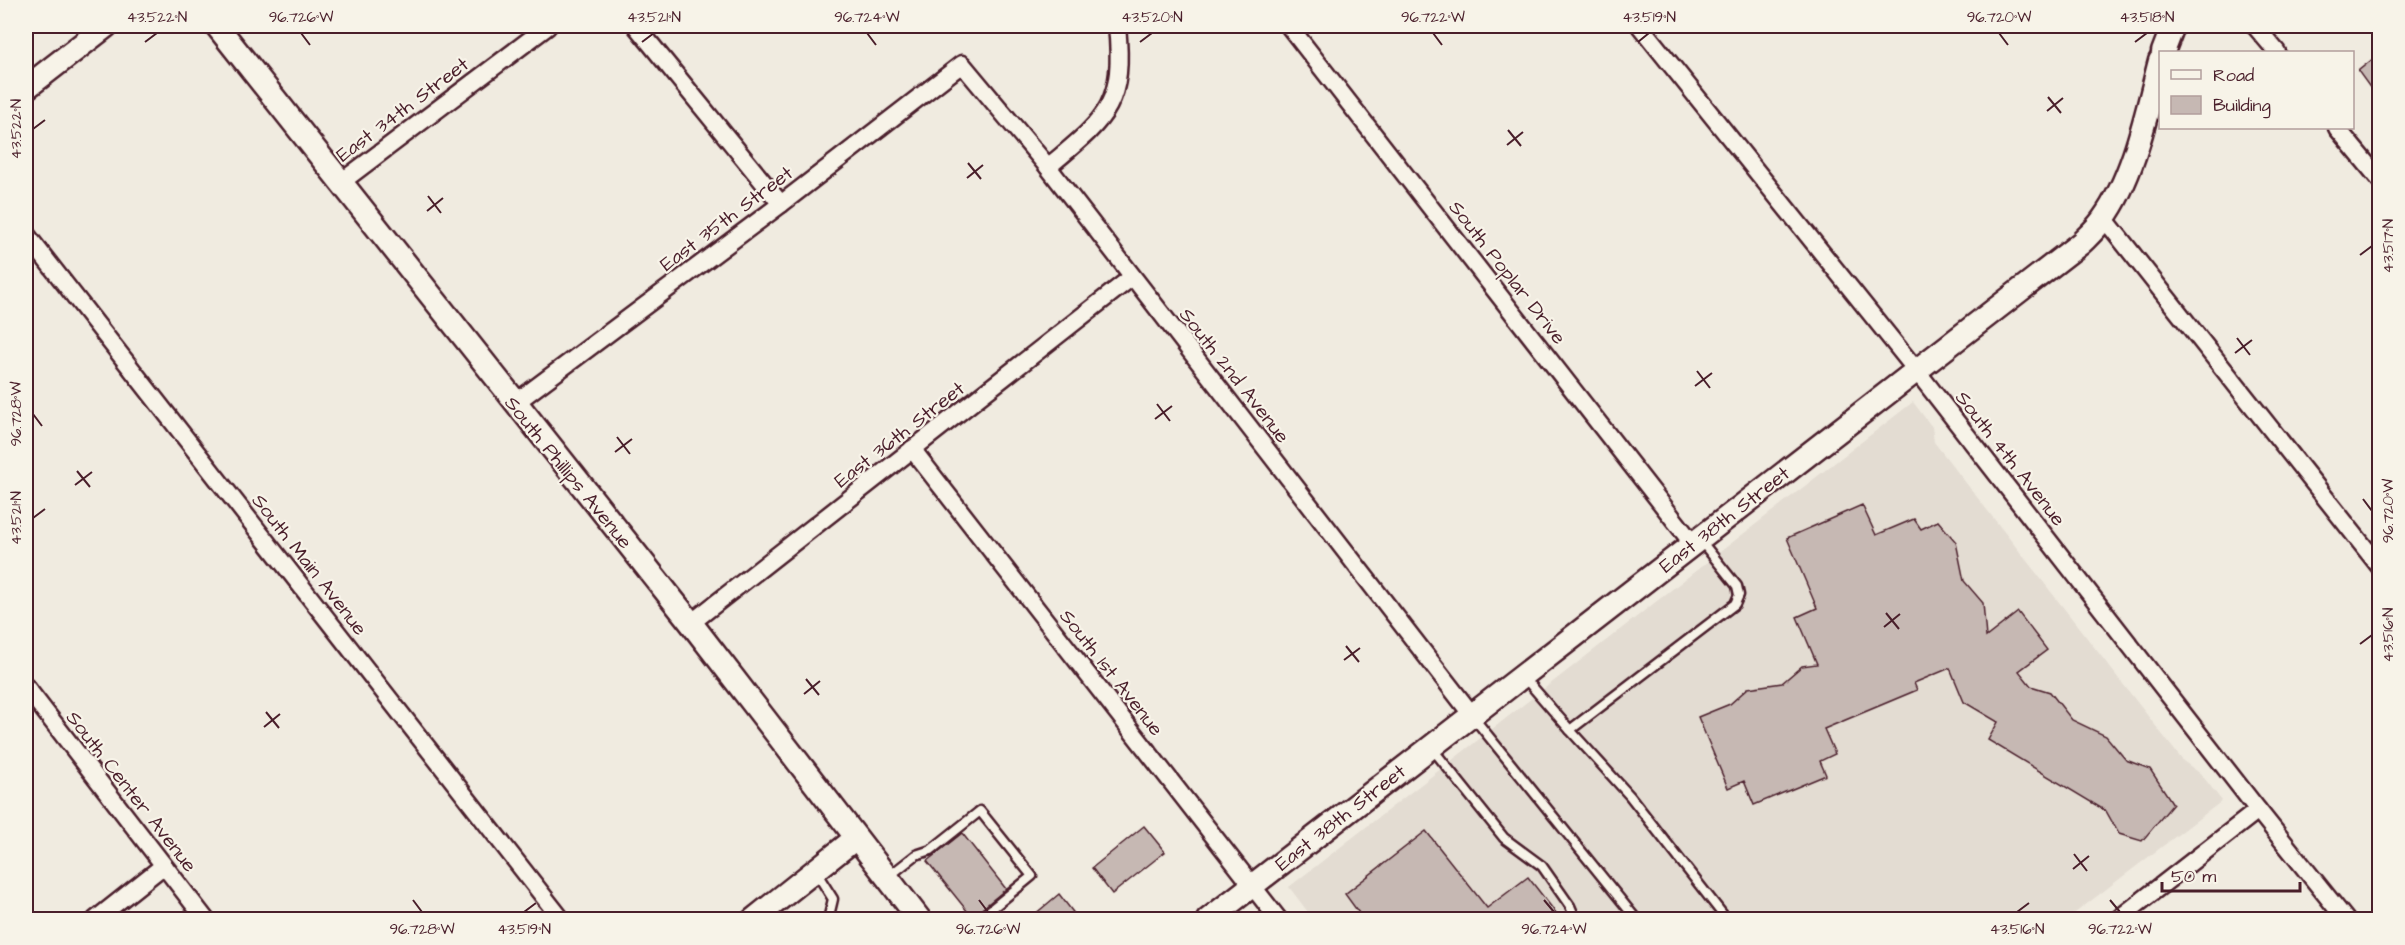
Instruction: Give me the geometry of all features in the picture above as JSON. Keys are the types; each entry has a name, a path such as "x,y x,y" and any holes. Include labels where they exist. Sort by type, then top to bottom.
{"street":[{"path":"26,88 106,26"},
{"name":"South Phillips Avenue","path":"217,26 691,623 920,920"},
{"name":"East 34th Street","path":"340,183 548,26"},
{"path":"636,26 781,204"},
{"path":"1048,167 1094,127 1106,112 1118,77 1117,26"},
{"name":"South Poplar Drive","path":"1289,26 1696,541"},
{"name":"South 4th Avenue","path":"1640,26 1916,370 2346,920"},
{"path":"2163,51 2173,26"},
{"path":"2255,26 2276,51"},
{"name":"East 35th Street","path":"515,403 781,204 962,64"},
{"name":"South 2nd Avenue","path":"962,64 1048,167 1472,715"},
{"name":"East 38th Street","path":"1208,920 2081,243 2104,218 2132,160 2159,65"},
{"path":"2338,129 2379,180"},
{"path":"2104,218 2379,567"},
{"name":"South Main Avenue","path":"26,234 559,919"},
{"name":"East 36th Street","path":"691,623 1132,278"},
{"name":"South 1st Avenue","path":"912,450 1279,920"},
{"name":"South Center Avenue","path":"26,687 206,920"},
{"path":"2117,920 2258,810"},
{"path":"753,920 856,838"},
{"path":"95,920 163,866"}],"lane":[{"path":"1570,730 1735,604 1739,595 1737,586 1696,541"},
{"path":"1522,676 1630,796 1727,920"},
{"path":"1472,715 1637,920"},
{"path":"1431,746 1504,838 1542,866 1570,906 1576,920"},
{"path":"887,878 916,855 931,850 980,811 1032,876 978,920"},
{"path":"815,870 834,899 828,920"}],"shaded area":[{"path":"1913,402 1932,427 1934,442 2183,761 2201,774 2222,801 2067,919 1314,920 1289,887"}],"building":[{"path":"2379,54 2379,100 2358,71"},
{"path":"1862,505 1876,535 1914,519 1921,529 1938,521 1956,542 1964,581 1983,603 1986,637 2018,612 2047,650 2019,671 2031,686 2050,692 2072,720 2106,736 2126,760 2150,769 2173,804 2142,841 2119,834 2106,811 1988,740 1998,722 1964,702 1950,668 1914,683 1917,690 1824,729 1835,754 1820,761 1826,775 1754,805 1744,781 1728,788 1698,717 1730,704 1748,688 1782,683 1802,666 1817,664 1797,617 1817,608 1787,538"},
{"path":"1144,826 1165,852 1112,894 1092,868"},
{"path":"1426,831 1487,908 1528,877 1556,913 1548,920 1364,920 1345,894"},
{"path":"962,833 1006,889 972,917 927,861"},
{"path":"1059,894 1079,920 1028,920"}]}
